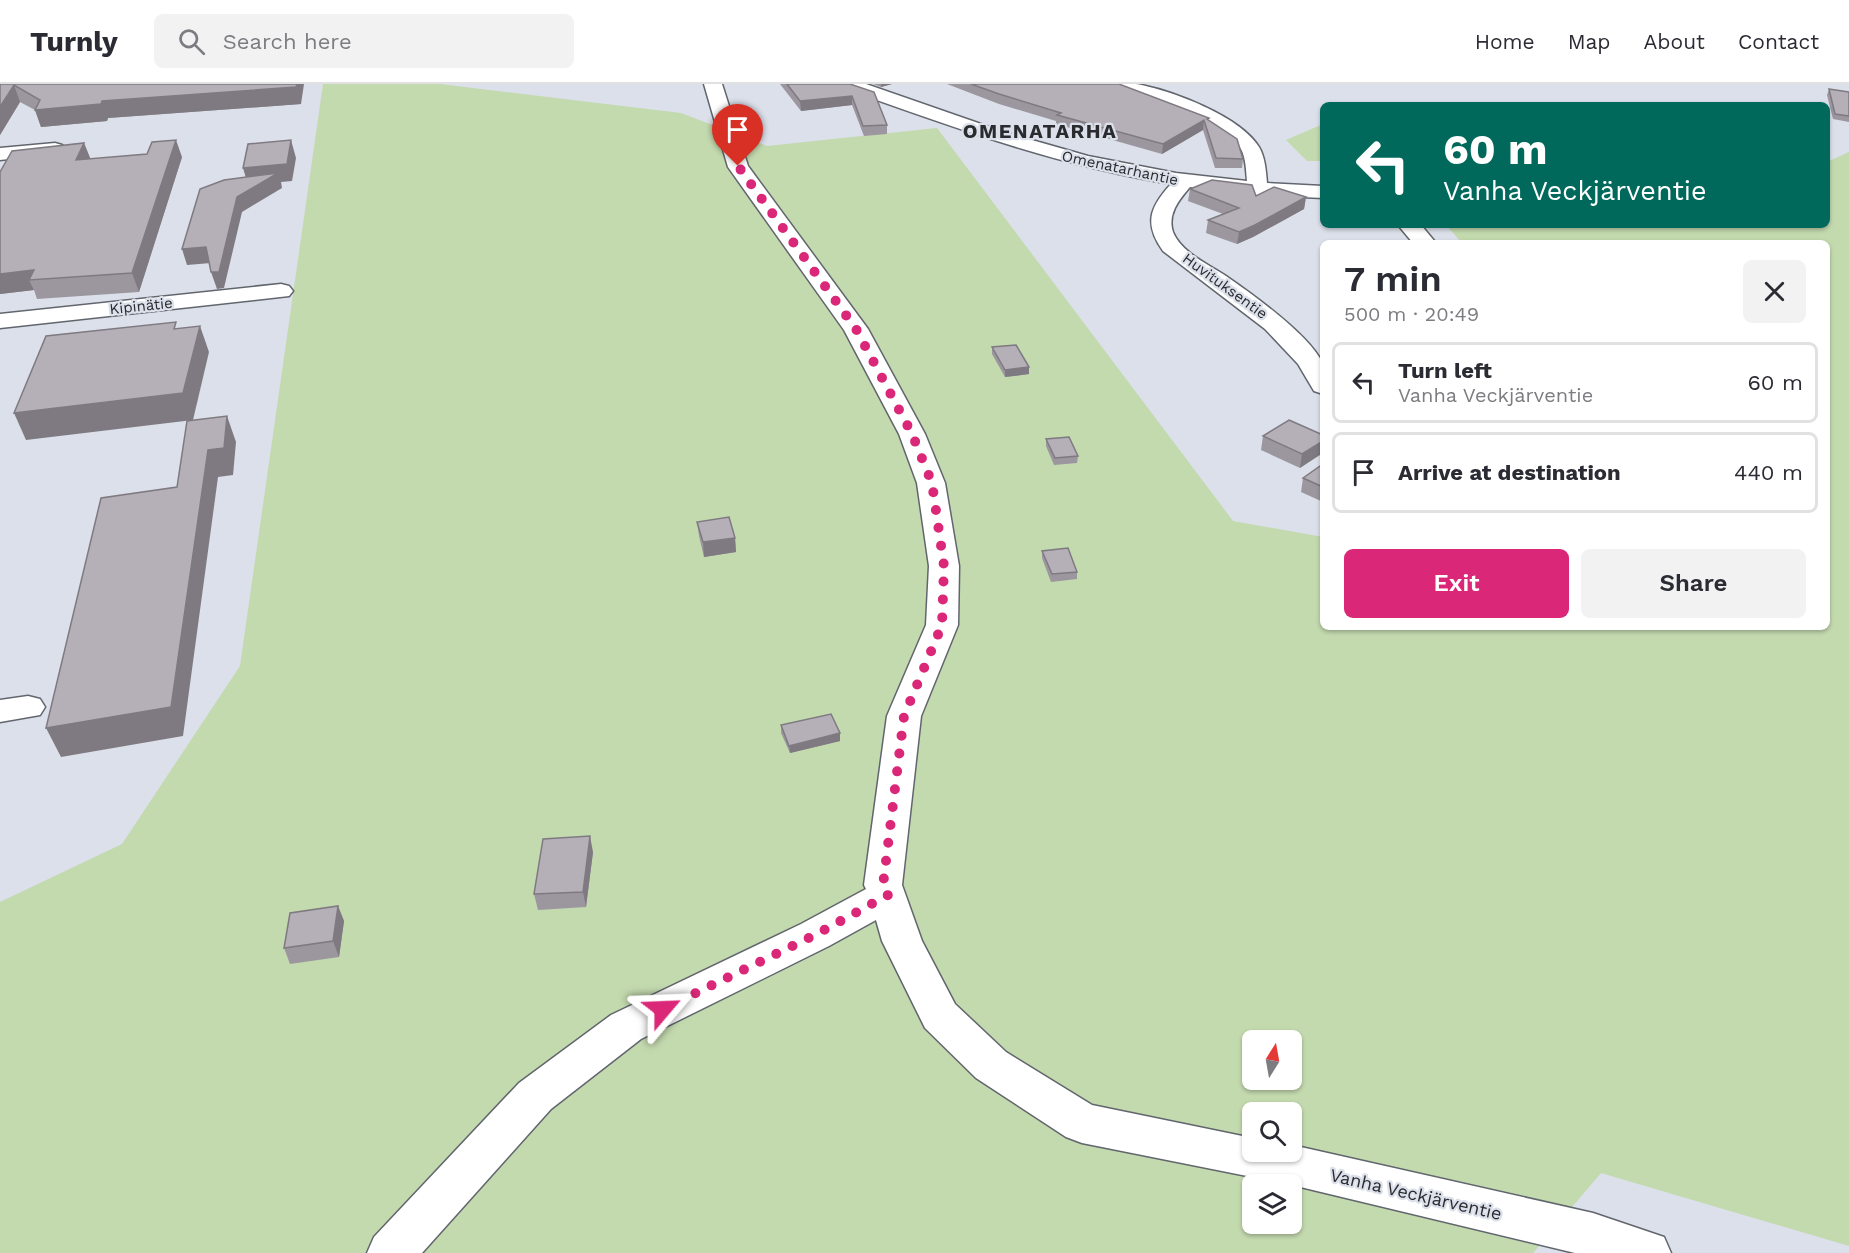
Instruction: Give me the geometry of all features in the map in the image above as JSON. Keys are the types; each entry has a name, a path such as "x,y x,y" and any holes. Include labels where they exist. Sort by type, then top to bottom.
{"street":[{"name":"Vanha Veckjärventie","path":"713,84 738,166 856,329 912,434 932,483 944,566 942,625 904,716 883,885 902,941 940,1016 991,1065 1082,1123 1360,1180 1593,1234 1647,1253"},
{"name":"Omenatarhantie","path":"849,84 1023,144 1086,162 1184,182 1320,192"},
{"path":"1117,84 1220,121 1242,138 1251,149 1257,189"},
{"path":"0,154 72,148"},
{"name":"Huvituksentie","path":"1184,182 1164,204 1162,232 1167,241 1184,258 1271,319 1294,342 1320,376"},
{"path":"1412,228 1422,240"},
{"name":"Kipinätie","path":"0,321 281,291"},
{"path":"391,1253 535,1096 626,1027 815,935 888,895"}],"green space":[{"path":"323,84 440,84 681,113 767,146 937,128 1233,521 1320,536 1320,630 1830,630 1830,240 1459,240 1449,228 1830,228 1830,161 1849,152 1849,1246 1601,1173 1533,1253 0,1253 0,902 122,844 240,666"},
{"path":"1320,125 1320,161 1307,161 1286,140"}],"building":[{"path":"0,84 297,84 296,87 102,101 101,104 35,110 40,100 14,85 0,107"},
{"path":"787,84 850,84 874,92 887,125 863,126 852,96 800,101"},
{"path":"971,84 1119,84 1209,118 1207,119 1237,139 1243,159 1216,158 1204,120 1163,144 1057,115 1061,113"},
{"path":"1829,89 1849,92 1849,116 1835,114"},
{"path":"176,140 132,273 29,280 34,270 0,274 0,172 12,151 84,143 76,160 147,154 152,142"},
{"path":"291,140 287,164 243,168 248,144"},
{"path":"278,173 237,197 219,272 211,272 206,247 182,249 200,189 224,180"},
{"path":"1212,180 1252,185 1256,196 1274,187 1306,197 1239,232 1208,220 1239,208 1190,189"},
{"path":"176,322 174,329 200,326 183,393 14,413 46,336"},
{"path":"1016,345 1029,367 1005,370 992,347"},
{"path":"227,416 224,448 208,450 171,707 46,728 101,498 177,487 187,421"},
{"path":"1289,420 1320,434 1320,443 1302,454 1263,436"},
{"path":"1069,437 1078,456 1055,458 1046,439"},
{"path":"1320,466 1320,486 1303,478"},
{"path":"729,517 735,538 703,542 697,522"},
{"path":"1068,548 1077,572 1052,574 1042,551"},
{"path":"831,714 840,733 789,746 781,725"},
{"path":"590,836 583,892 534,894 543,839"},
{"path":"338,906 333,941 284,948 290,913"}],"district":[{"name":"OMENATARHA","path":"1040,131"}],"route":[{"path":"663,1009 815,935 888,895 883,885 904,716 942,625 944,566 932,483 912,434 856,329 738,166"}]}
